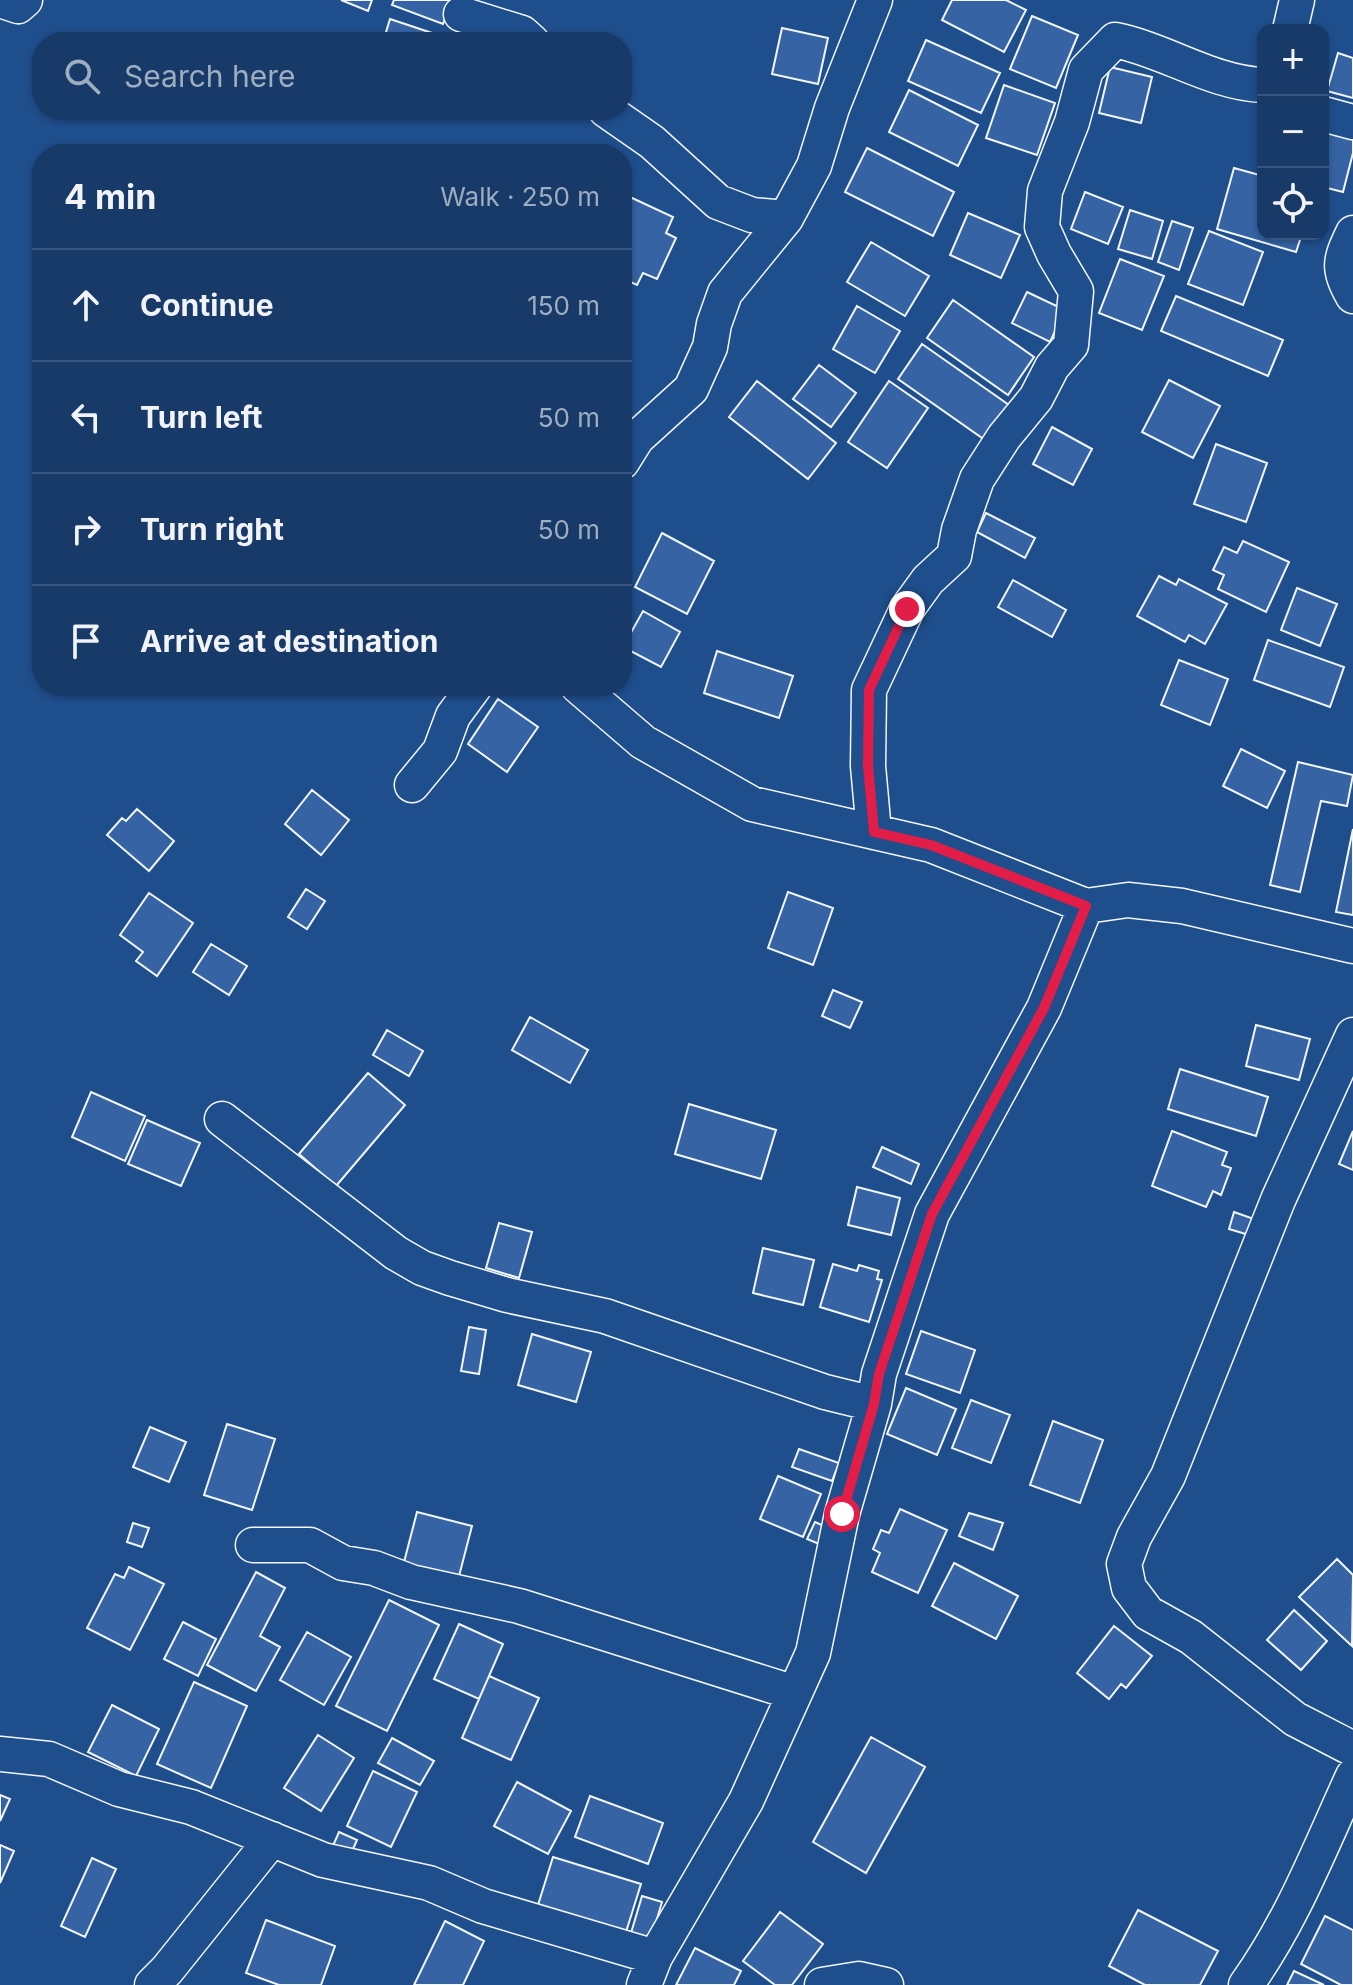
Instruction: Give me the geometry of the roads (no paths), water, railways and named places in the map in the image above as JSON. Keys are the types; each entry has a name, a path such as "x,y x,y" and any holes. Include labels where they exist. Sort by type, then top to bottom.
{"street":[{"path":"0,0 18,6 25,0"},
{"path":"632,446 691,389 710,347 725,293 786,218 814,166 832,108 875,0"},
{"path":"1291,24 1297,0"},
{"path":"461,14 519,32"},
{"path":"874,832 868,766 869,690 907,609 928,580 954,556 959,530 977,479 1004,437 1036,398 1052,367 1071,345 1076,291 1042,227 1045,191 1072,122 1086,70 1115,40 1144,46 1210,72 1257,84"},
{"path":"1329,116 1353,122"},
{"path":"620,120 652,142 718,202 752,215 786,218"},
{"path":"1353,233 1344,252 1341,277 1353,296"},
{"path":"412,785 440,751 453,716 468,696"},
{"path":"590,696 643,742 752,804 931,845 1086,906 1128,900 1182,906 1353,946"},
{"path":"0,1754 49,1759 119,1789 191,1807 323,1860 429,1883 650,1971 746,1801 813,1653 842,1514 874,1404 879,1374 932,1214 1044,1008 1086,906"},
{"path":"1353,1035 1278,1200 1168,1476 1134,1537 1124,1564 1129,1588 1148,1613 1191,1637 1295,1719 1353,1749"},
{"path":"222,1119 396,1253 422,1268 507,1295 605,1316 810,1387 874,1404"},
{"path":"253,1545 310,1545 343,1563 374,1568 411,1582 519,1606 795,1693"},
{"path":"1246,1985 1263,1961 1310,1876 1353,1776"},
{"path":"152,1985 272,1839"},
{"path":"822,1985 859,1979 886,1985"}]}
